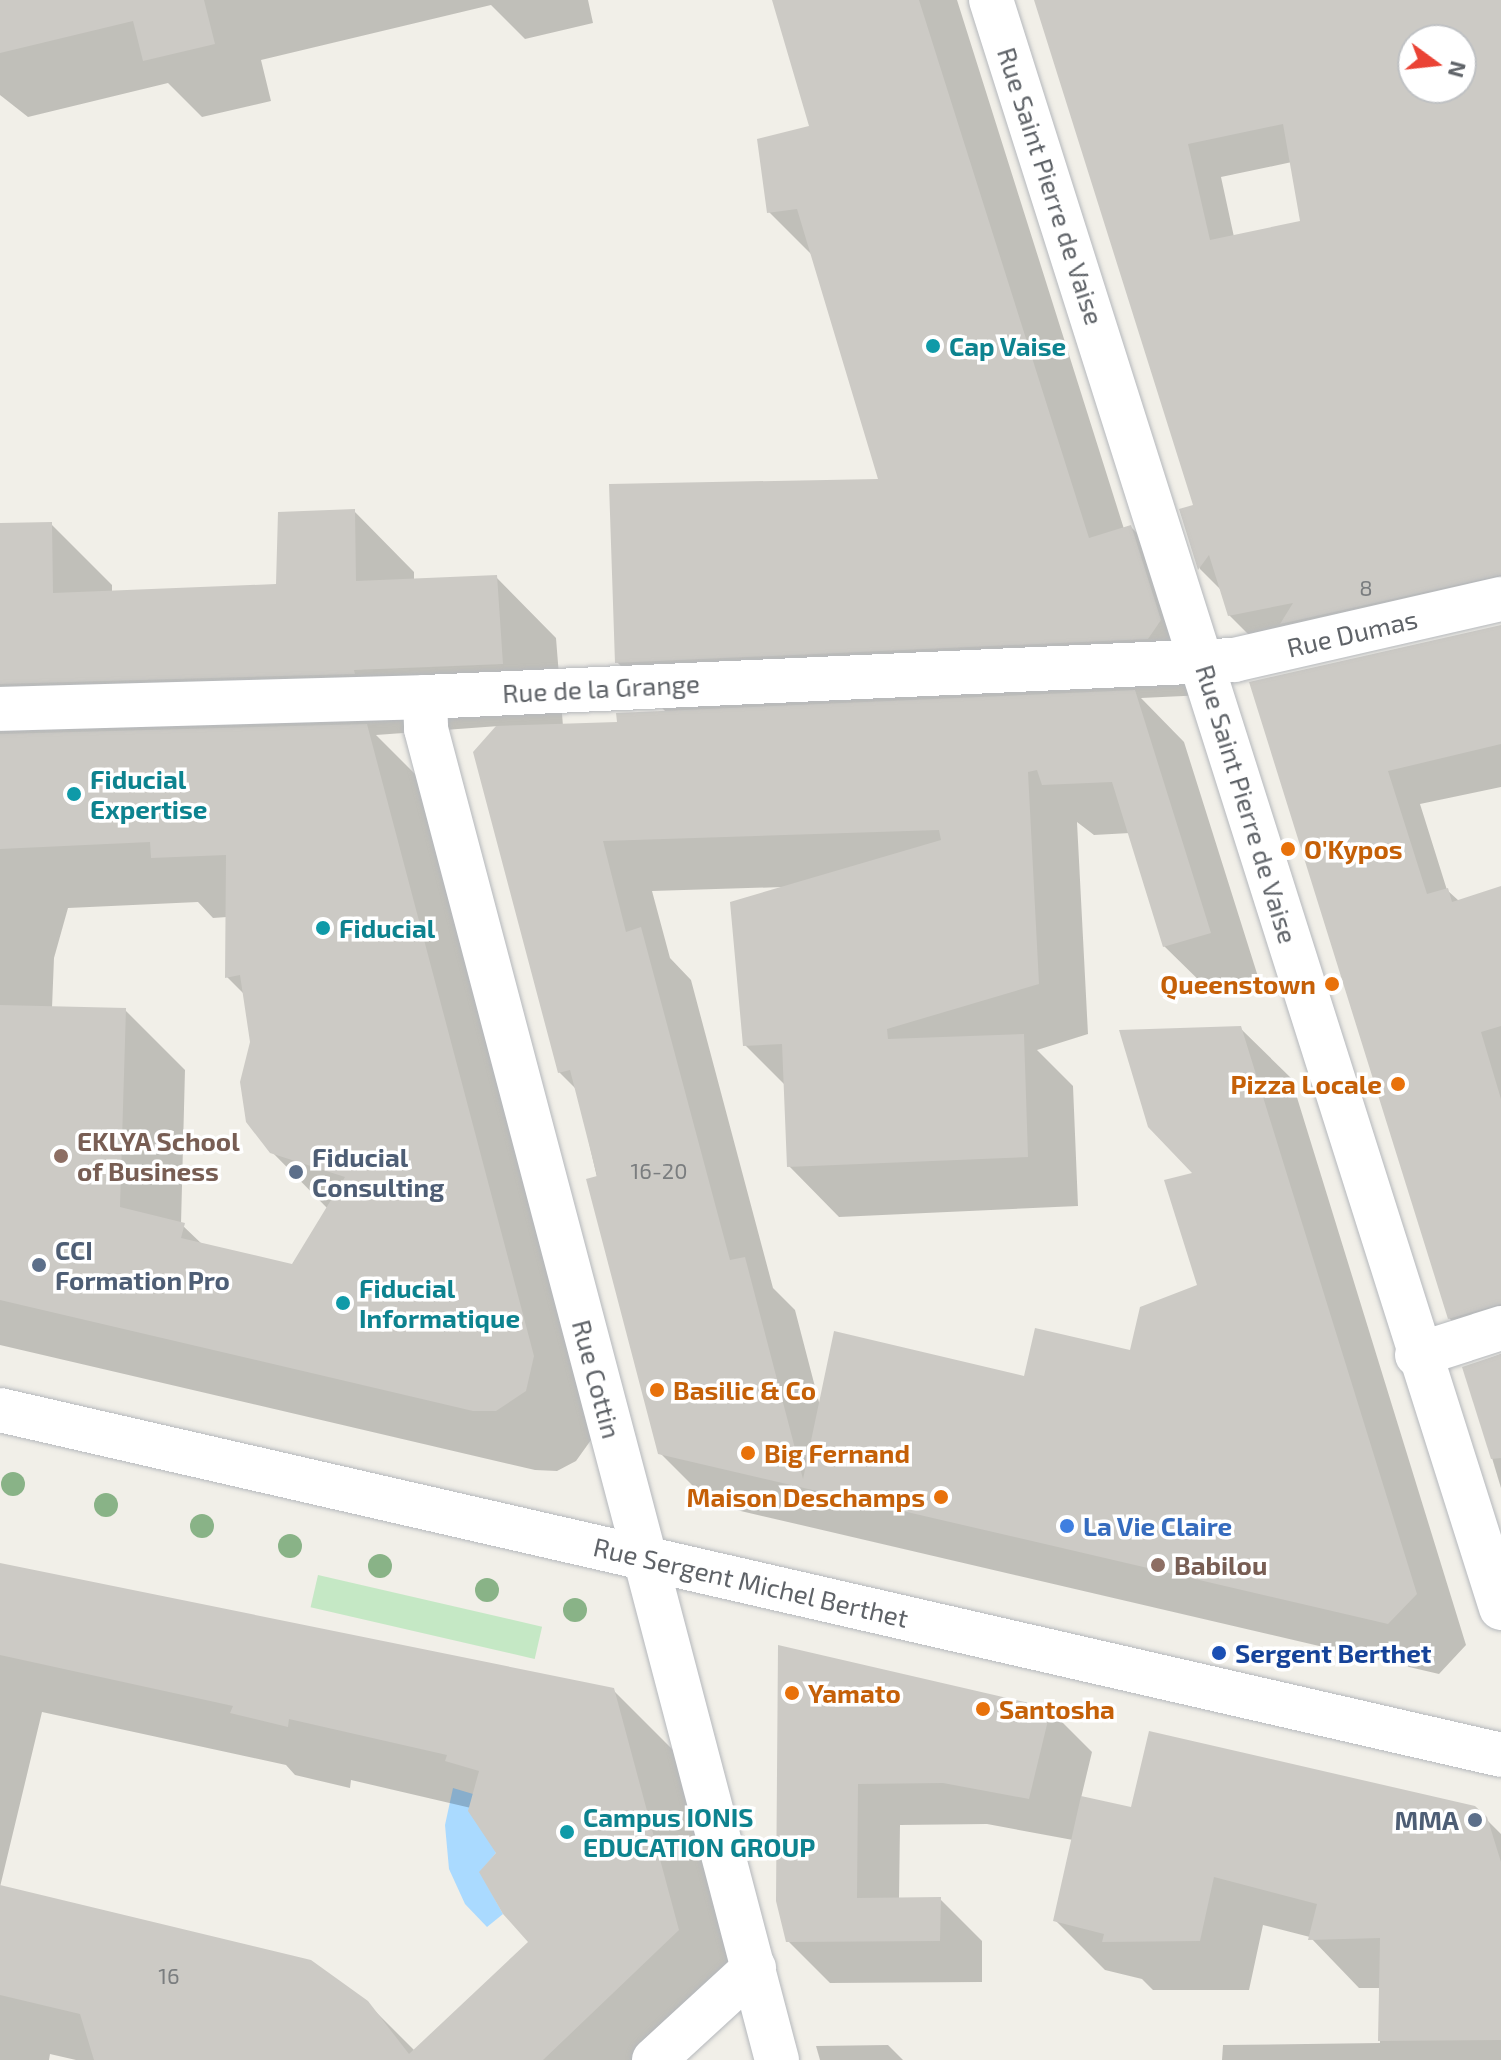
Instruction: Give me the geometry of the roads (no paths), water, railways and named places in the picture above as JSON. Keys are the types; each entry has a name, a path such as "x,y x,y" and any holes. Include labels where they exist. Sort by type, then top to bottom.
{"street":[{"name":"Rue Saint Pierre de Vaise","path":"991,0 1202,660 1417,1355 1501,1608"},
{"name":"Rue Dumas","path":"1202,660 1234,660 1501,599"},
{"name":"Rue de la Grange","path":"0,709 425,697 1202,660"},
{"name":"Rue Cottin","path":"425,697 426,729 777,2060"},
{"path":"1417,1355 1501,1328"},
{"name":"Rue Sergent Michel Berthet","path":"0,1410 1501,1755"},
{"path":"654,2060 754,1968"}],"water":[{"path":"453,1788 473,1794 496,1853 480,1872 503,1914 487,1927 465,1904 449,1869 445,1825"}],"place":[{"name":"Cap Vaise","path":"933,346"},
{"name":"Fiducial Expertise","path":"74,794"},
{"name":"O'Kypos","path":"1288,849"},
{"name":"Fiducial","path":"323,928"},
{"name":"Queenstown","path":"1332,984"},
{"name":"Pizza Locale","path":"1398,1084"},
{"name":"EKLYA School of Business","path":"61,1156"},
{"name":"Fiducial Consulting","path":"296,1172"},
{"name":"CCI Formation Pro","path":"39,1265"},
{"name":"Fiducial Informatique","path":"343,1303"},
{"name":"Basilic & Co","path":"657,1390"},
{"name":"Big Fernand","path":"748,1453"},
{"name":"Maison Deschamps","path":"941,1497"},
{"name":"La Vie Claire","path":"1067,1526"},
{"name":"Babilou","path":"1158,1565"},
{"name":"Sergent Berthet","path":"1219,1653"},
{"name":"Yamato","path":"792,1693"},
{"name":"Santosha","path":"983,1709"},
{"name":"MMA","path":"1475,1820"},
{"name":"Campus IONIS EDUCATION GROUP","path":"567,1832"}]}
